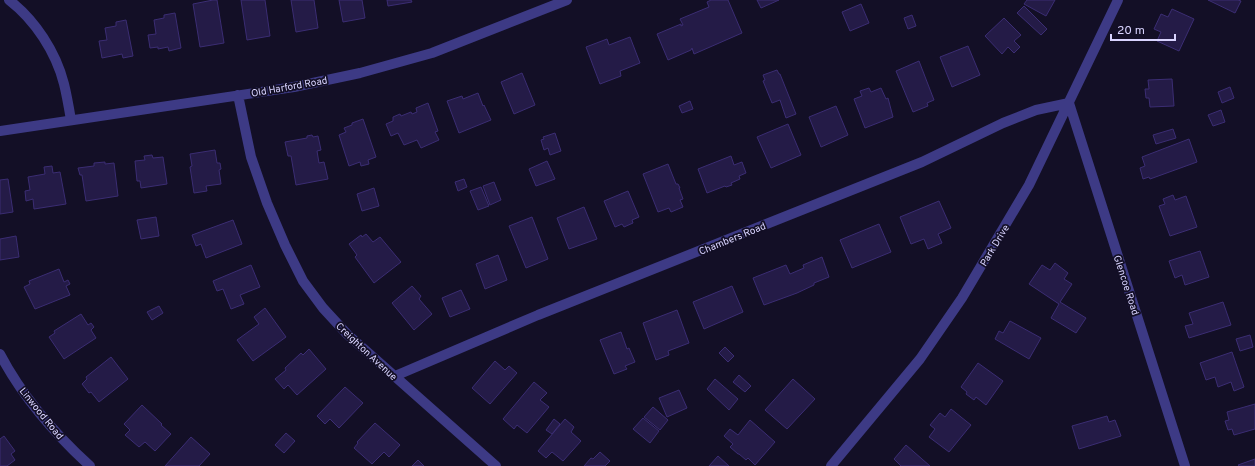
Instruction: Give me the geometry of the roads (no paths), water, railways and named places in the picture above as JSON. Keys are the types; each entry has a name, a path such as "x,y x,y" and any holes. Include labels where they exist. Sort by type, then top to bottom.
{"street":[{"path":"9,0 32,24 46,42 57,63 64,83 71,120"},
{"name":"Old Harford Road","path":"0,131 309,84 395,64 459,43 567,0"},
{"name":"Park Drive","path":"831,466 920,359 962,298 1029,185 1118,0"},
{"name":"Creighton Avenue","path":"238,95 251,156 267,203 285,245 303,281 323,308 347,334 496,466"},
{"name":"Chambers Road","path":"395,376 538,315 922,162 1036,110 1069,103"},
{"name":"Glencoe Road","path":"1069,103 1185,466"},
{"name":"Linwood Road","path":"0,354 23,390 45,419 72,450 90,466"}]}
